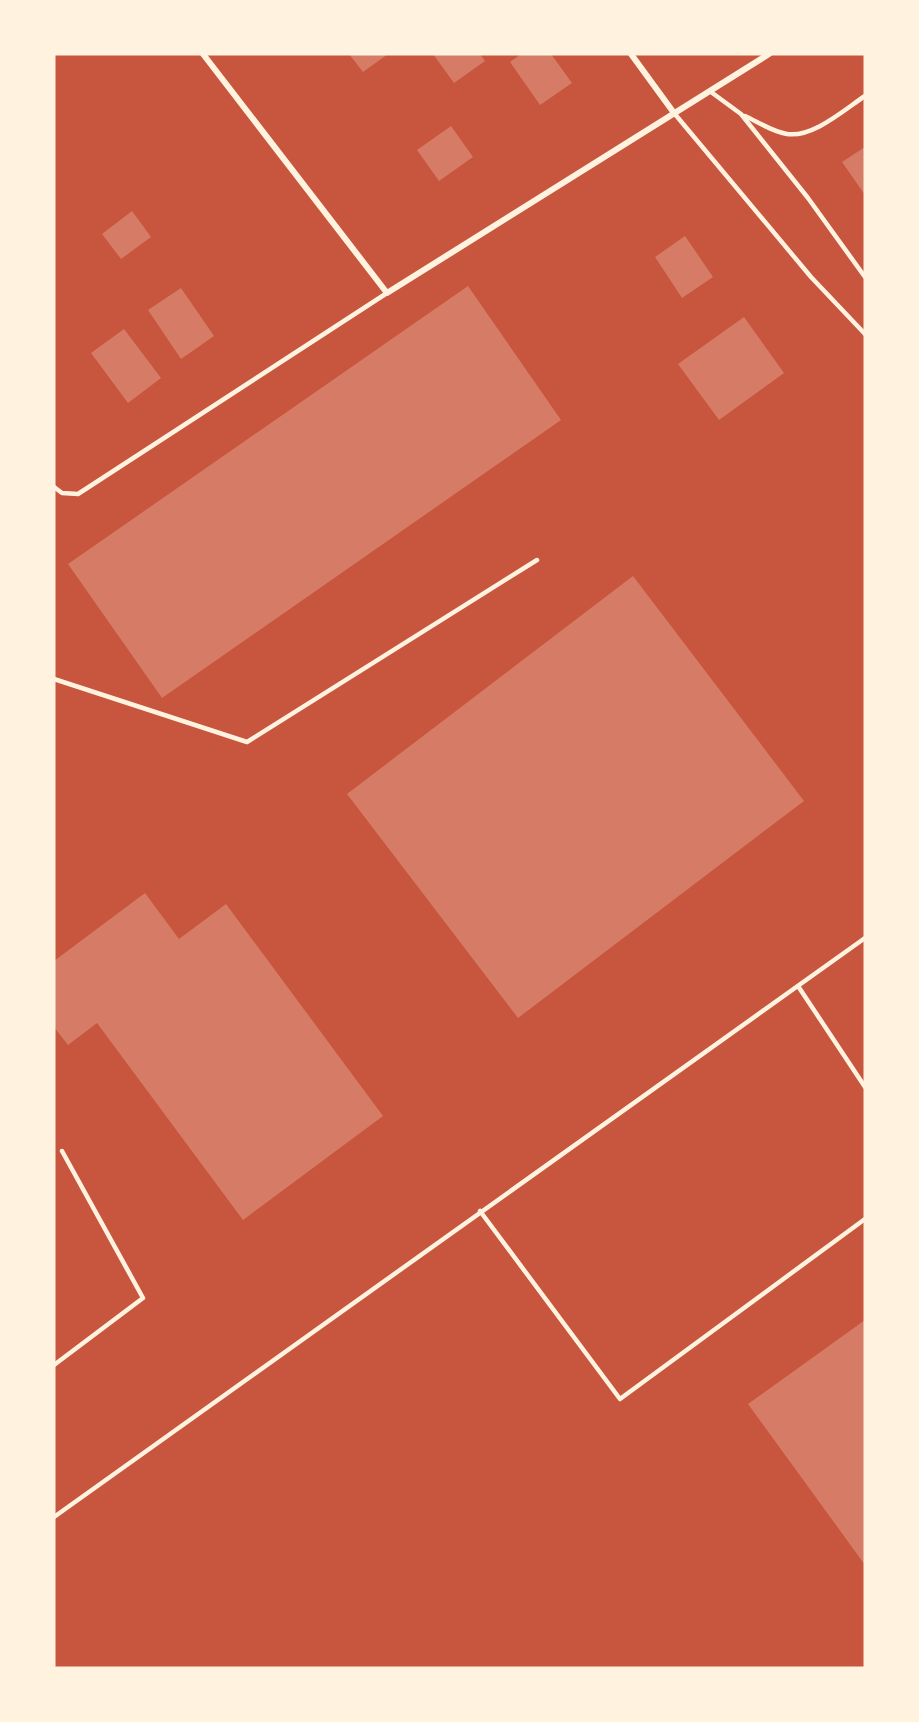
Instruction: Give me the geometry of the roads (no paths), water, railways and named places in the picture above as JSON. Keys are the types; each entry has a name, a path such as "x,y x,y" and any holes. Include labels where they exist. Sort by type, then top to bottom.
{"street":[{"path":"203,54 387,293 769,54"},
{"path":"631,54 674,112"}],"lane":[{"path":"711,92 741,114 789,135 815,129 865,96"},
{"path":"674,112 811,277 865,334"},
{"path":"741,114 808,198 865,277"},
{"path":"54,487 62,493 78,494 387,293"},
{"path":"54,679 247,742 537,560"},
{"path":"54,1516 865,938"},
{"path":"798,986 865,1087"},
{"path":"54,1365 143,1298 62,1151"},
{"path":"480,1211 620,1399 865,1219"}]}
